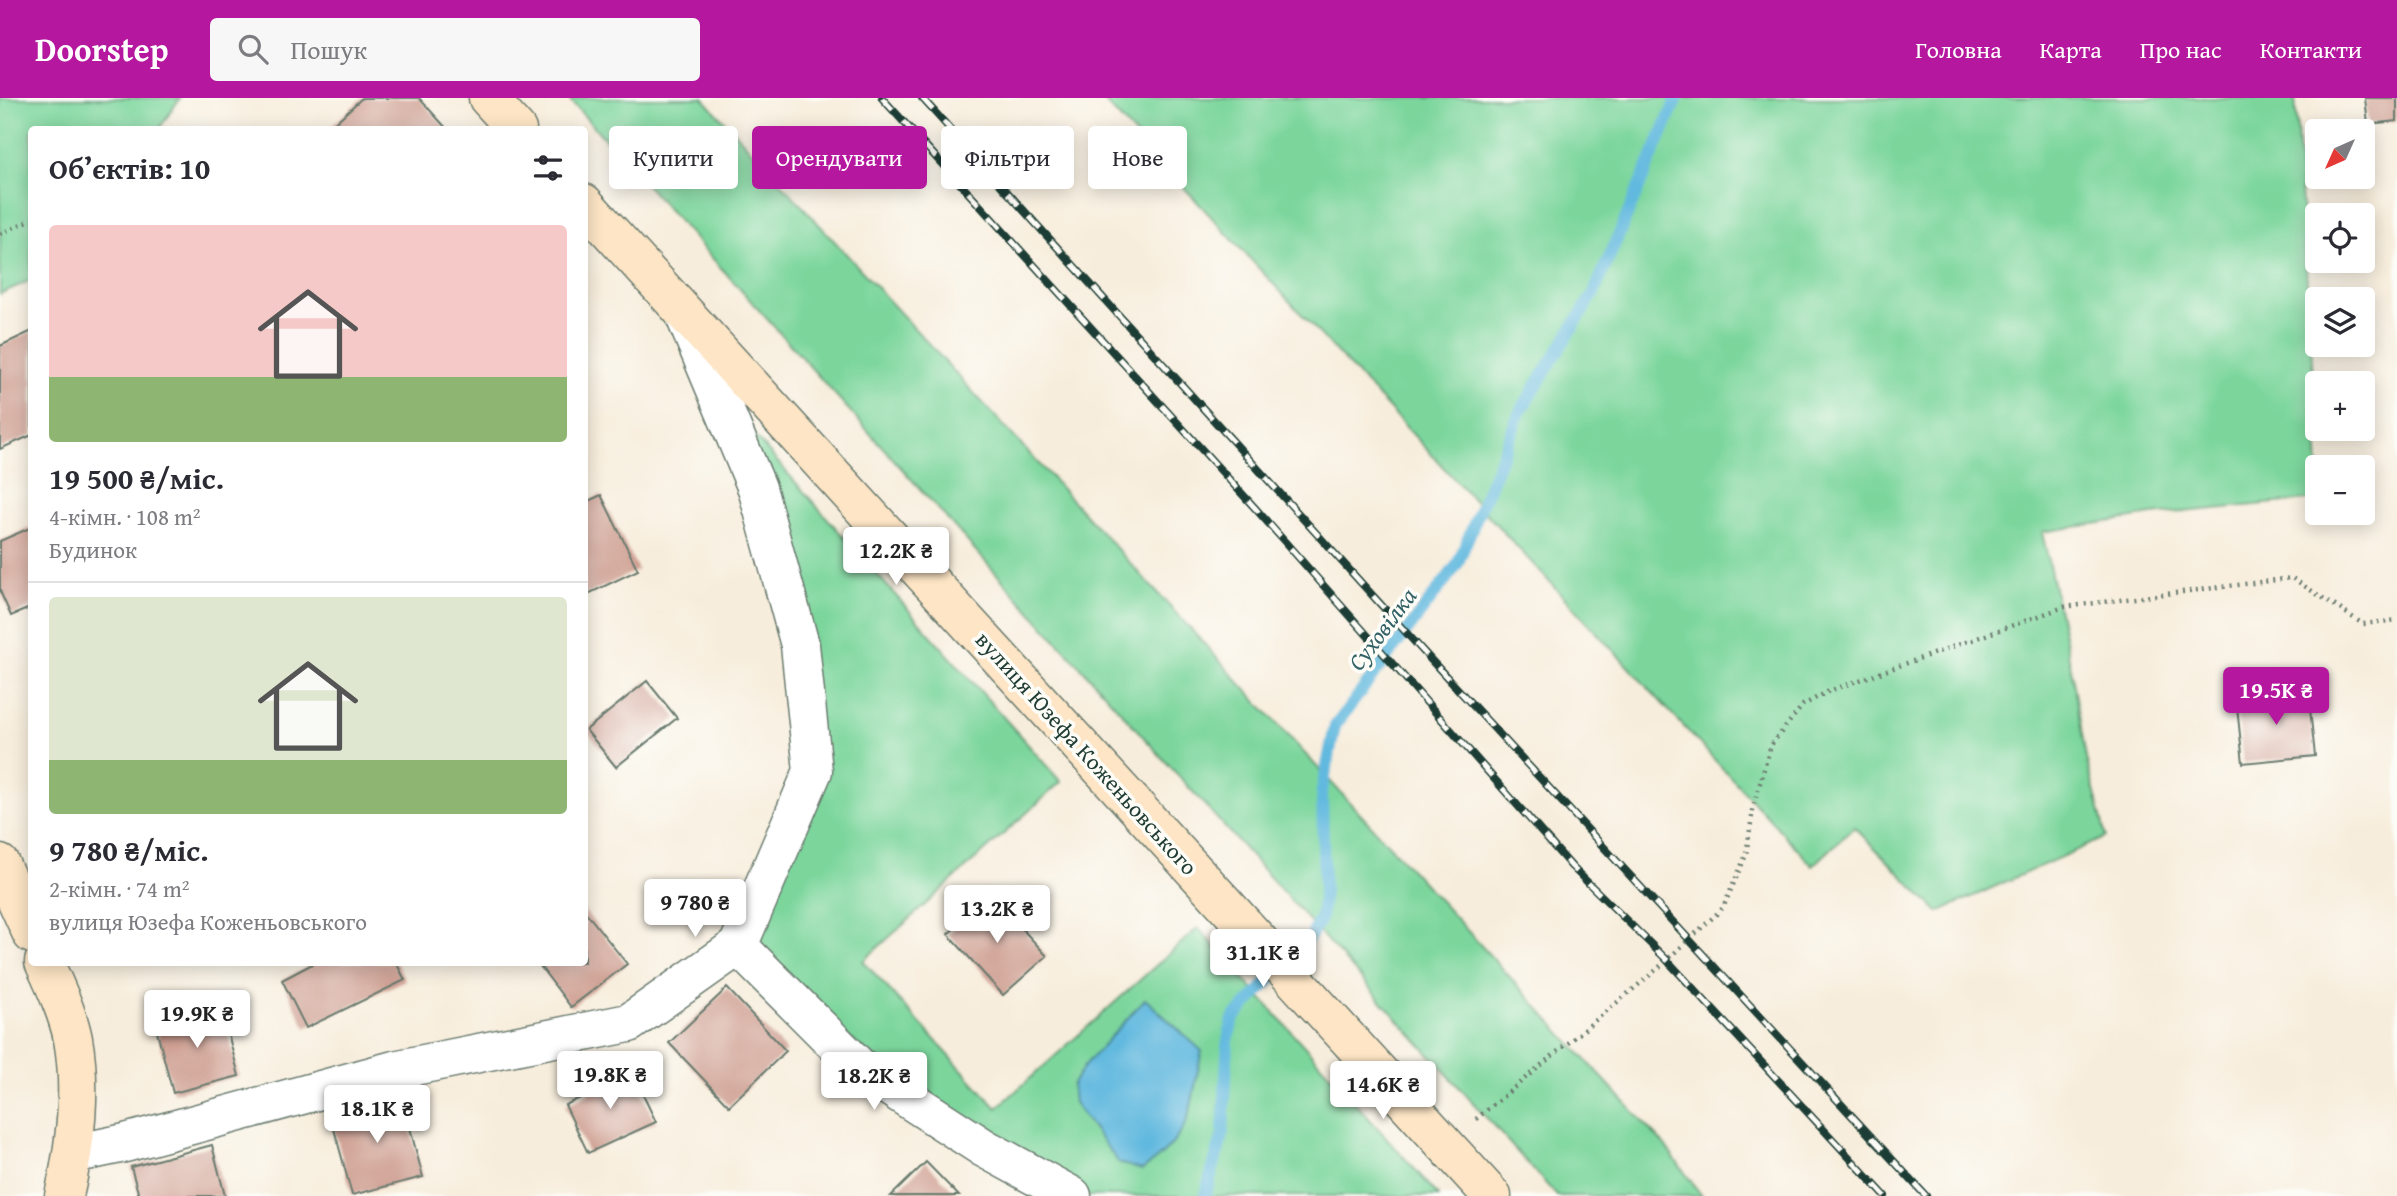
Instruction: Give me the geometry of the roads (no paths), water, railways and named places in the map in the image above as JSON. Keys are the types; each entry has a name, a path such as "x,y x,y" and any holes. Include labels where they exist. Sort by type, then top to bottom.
{"main road":[{"path":"488,98 513,126"},
{"name":"вулиця Юзефа Коженьовського","path":"588,207 1492,1196"},
{"path":"0,864 28,925"},
{"path":"46,966 73,1039 76,1091 73,1153 64,1196"}],"street":[{"name":"вулиця Юзефа Коженьовського","path":"682,311 757,488 800,645 813,771 738,946"},
{"path":"73,1153 136,1140 394,1070 629,1023 738,946 859,1067 984,1148 1072,1196"}],"water":[{"path":"1145,999 1202,1051 1191,1105 1181,1131 1160,1156 1142,1170 1119,1163 1074,1103 1072,1085 1085,1065"}],"waterway":[{"name":"Суховілка","path":"1205,1196 1223,1134 1228,1040 1233,1019 1311,936 1321,917 1324,889 1322,791 1335,726 1457,565 1520,412 1594,293 1677,98"}],"railway":[{"path":"882,98 1255,508 1572,867 1666,959 1885,1196"},
{"path":"922,98 1431,660 1926,1196"}]}
